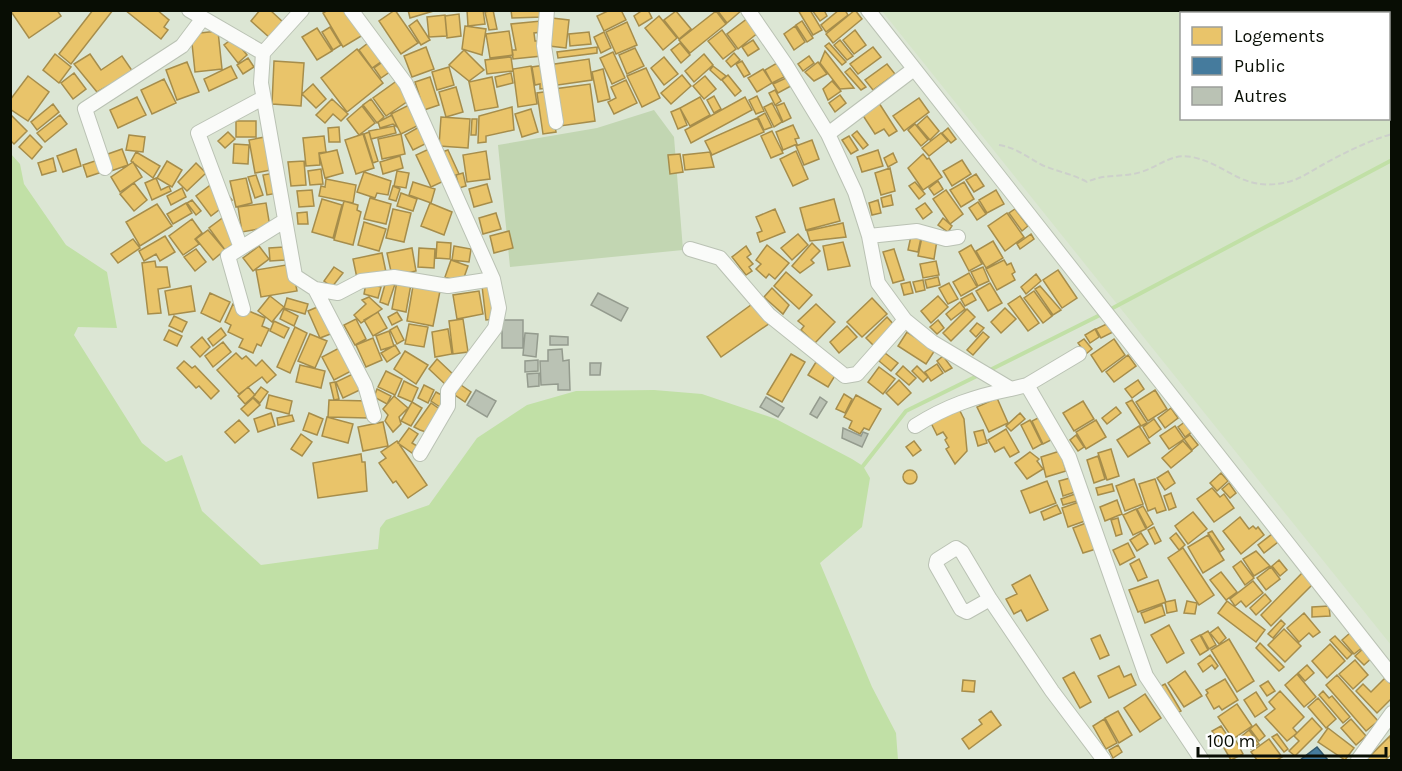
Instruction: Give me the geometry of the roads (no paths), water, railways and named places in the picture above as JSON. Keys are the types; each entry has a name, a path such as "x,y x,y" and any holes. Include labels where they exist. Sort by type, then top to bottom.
{"street":[{"path":"189,10 263,53"},
{"path":"302,10 263,53 261,83 295,276 315,289 338,293 361,281 394,277 448,286 493,279"},
{"path":"351,10 406,84 493,279 499,308 495,328 448,391 448,406 420,454"},
{"path":"547,10 544,46 556,123"},
{"path":"748,10 786,65 828,134 855,192 869,236 878,283 905,320 932,342 1006,386"},
{"path":"868,10 1392,676"},
{"path":"105,168 85,109 182,46 203,18"},
{"path":"828,134 914,69"},
{"path":"241,248 198,133 263,98"},
{"path":"243,309 228,256 284,221"},
{"path":"869,236 917,231 946,239 958,237"},
{"path":"690,249 720,258 769,315 845,376 856,374 905,320"},
{"path":"315,289 365,385 374,416"},
{"path":"915,426 941,409 1006,386 1027,385 1079,354"},
{"path":"1027,385 1069,457 1146,676 1202,760"},
{"path":"990,598 964,612 936,565 937,560 959,549 1052,691 1104,760"},
{"path":"1358,760 1392,713"}],"waterway":[{"path":"1109,310 1392,160"},
{"path":"988,371 1102,314"},
{"path":"863,466 906,411 981,374"}]}
